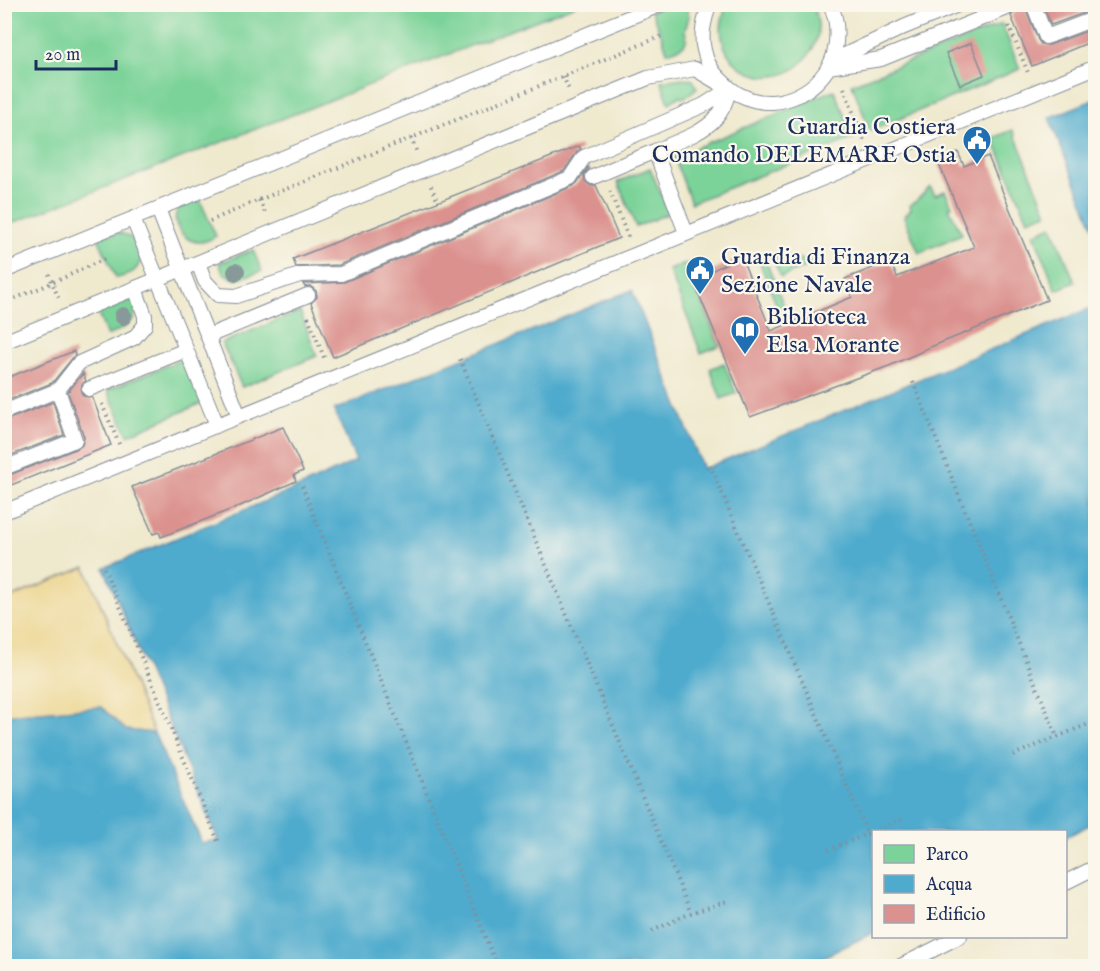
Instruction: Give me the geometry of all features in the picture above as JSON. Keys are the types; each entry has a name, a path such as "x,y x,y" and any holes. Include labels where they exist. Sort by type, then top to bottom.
{"lane":[{"path":"4,271 662,4"},
{"path":"709,4 703,27 704,50 713,72 729,89"},
{"path":"830,64 904,27 960,4"},
{"path":"1033,4 1046,37 1095,18"},
{"path":"4,342 648,78 695,69 747,98 766,102 787,100 806,92 821,78 830,64 836,44 835,6"},
{"path":"830,64 881,59 1005,9"},
{"path":"4,512 1095,67"},
{"path":"598,175 699,131 716,118 726,102 729,89"},
{"path":"198,263 205,280 218,295 236,296 300,274 341,274 570,178 584,157 704,105 729,89"},
{"path":"656,151 686,233"},
{"path":"158,209 239,416"},
{"path":"133,219 217,425"},
{"path":"4,412 58,390 79,363 134,338 145,325 145,316 135,288"},
{"path":"208,336 304,297"},
{"path":"92,388 186,350"},
{"path":"4,468 75,440 58,390"},
{"path":"1067,881 1095,867"},
{"path":"901,966 956,938"}],"path":[{"path":"1005,9 1036,91"},
{"path":"210,221 662,36"},
{"path":"844,88 865,145"},
{"path":"598,175 631,243"},
{"path":"4,303 107,258"},
{"path":"304,297 327,366"},
{"path":"460,359 691,913"},
{"path":"913,382 1057,737"},
{"path":"92,388 121,450"},
{"path":"710,465 867,833"},
{"path":"302,486 497,966"},
{"path":"104,568 218,841"},
{"path":"1013,755 1095,722"},
{"path":"875,830 905,818"},
{"path":"828,850 872,831"},
{"path":"652,931 691,913 728,901"}],"green space":[{"path":"5,4 576,4 576,5 5,226"},
{"path":"666,5 686,5 689,16 685,31 687,39 684,45 667,52 651,11"},
{"path":"727,5 812,5 818,26 816,43 799,65 782,74 764,76 748,72 733,61 724,46 721,27"},
{"path":"1002,24 1020,69 870,131 852,84"},
{"path":"683,78 693,80 697,88 685,97 680,96 669,103 661,81"},
{"path":"834,90 854,138 691,203 674,157"},
{"path":"1013,130 1047,213 1028,220 993,138"},
{"path":"650,168 669,213 636,227 618,182"},
{"path":"930,187 935,195 945,191 952,206 949,208 962,234 919,253 904,217 911,209 910,205"},
{"path":"199,198 216,236 201,242 187,238 176,223 177,211 181,206"},
{"path":"1052,226 1075,282 1056,290 1034,234"},
{"path":"107,234 127,235 136,244 141,260 134,271 116,278 98,238"},
{"path":"253,250 262,271 236,280 223,273 219,263"},
{"path":"756,253 763,254 784,306 778,309"},
{"path":"771,255 818,262 781,277"},
{"path":"687,263 719,346 701,353 669,270"},
{"path":"133,299 135,313 133,319 125,327 107,336 98,313"},
{"path":"300,311 317,356 242,387 222,343"},
{"path":"185,358 202,403 128,435 107,390"},
{"path":"724,363 736,393 721,399 710,369"}],"sand":[{"path":"85,567 154,733 126,730 101,707 5,715 5,600"}],"water":[{"path":"1095,99 1095,231 1049,118"},
{"path":"632,290 703,469 1095,306 1095,822 1067,836 1067,830 872,830 872,933 805,966 5,966 5,715 101,707 126,730 154,733 202,843 218,840 104,568 302,486 356,461 334,410"}],"building":[{"path":"1015,4 1024,4 1041,44 1049,45 1095,28 1095,40 1032,66 1011,16 1016,10"},
{"path":"1043,4 1095,4 1095,9 1051,25"},
{"path":"971,43 984,75 960,85 946,53"},
{"path":"579,146 581,149 564,171 339,265 296,267 293,259"},
{"path":"958,152 964,166 988,156 1047,300 889,366 750,417 693,280 741,256 771,331 852,297 845,279 890,261 897,277 974,247 938,162"},
{"path":"588,167 584,175 585,181 591,186 596,185 619,238 333,357 311,303 317,297 316,291 303,284 344,282 573,186"},
{"path":"74,351 75,355 52,383 4,402 4,379"},
{"path":"83,373 86,381 82,384 81,392 84,396 92,397 111,445 4,488 4,477 82,445 84,437 68,392"},
{"path":"53,402 64,435 4,458 4,421"},
{"path":"283,427 303,471 294,475 296,481 161,537 159,532 153,534 132,487"}],"place":[{"name":"Guardia Costiera Comando DELEMARE Ostia","path":"977,166"},
{"name":"Guardia di Finanza Sezione Navale","path":"700,296"},
{"name":"Biblioteca Elsa Morante","path":"745,356"}]}
